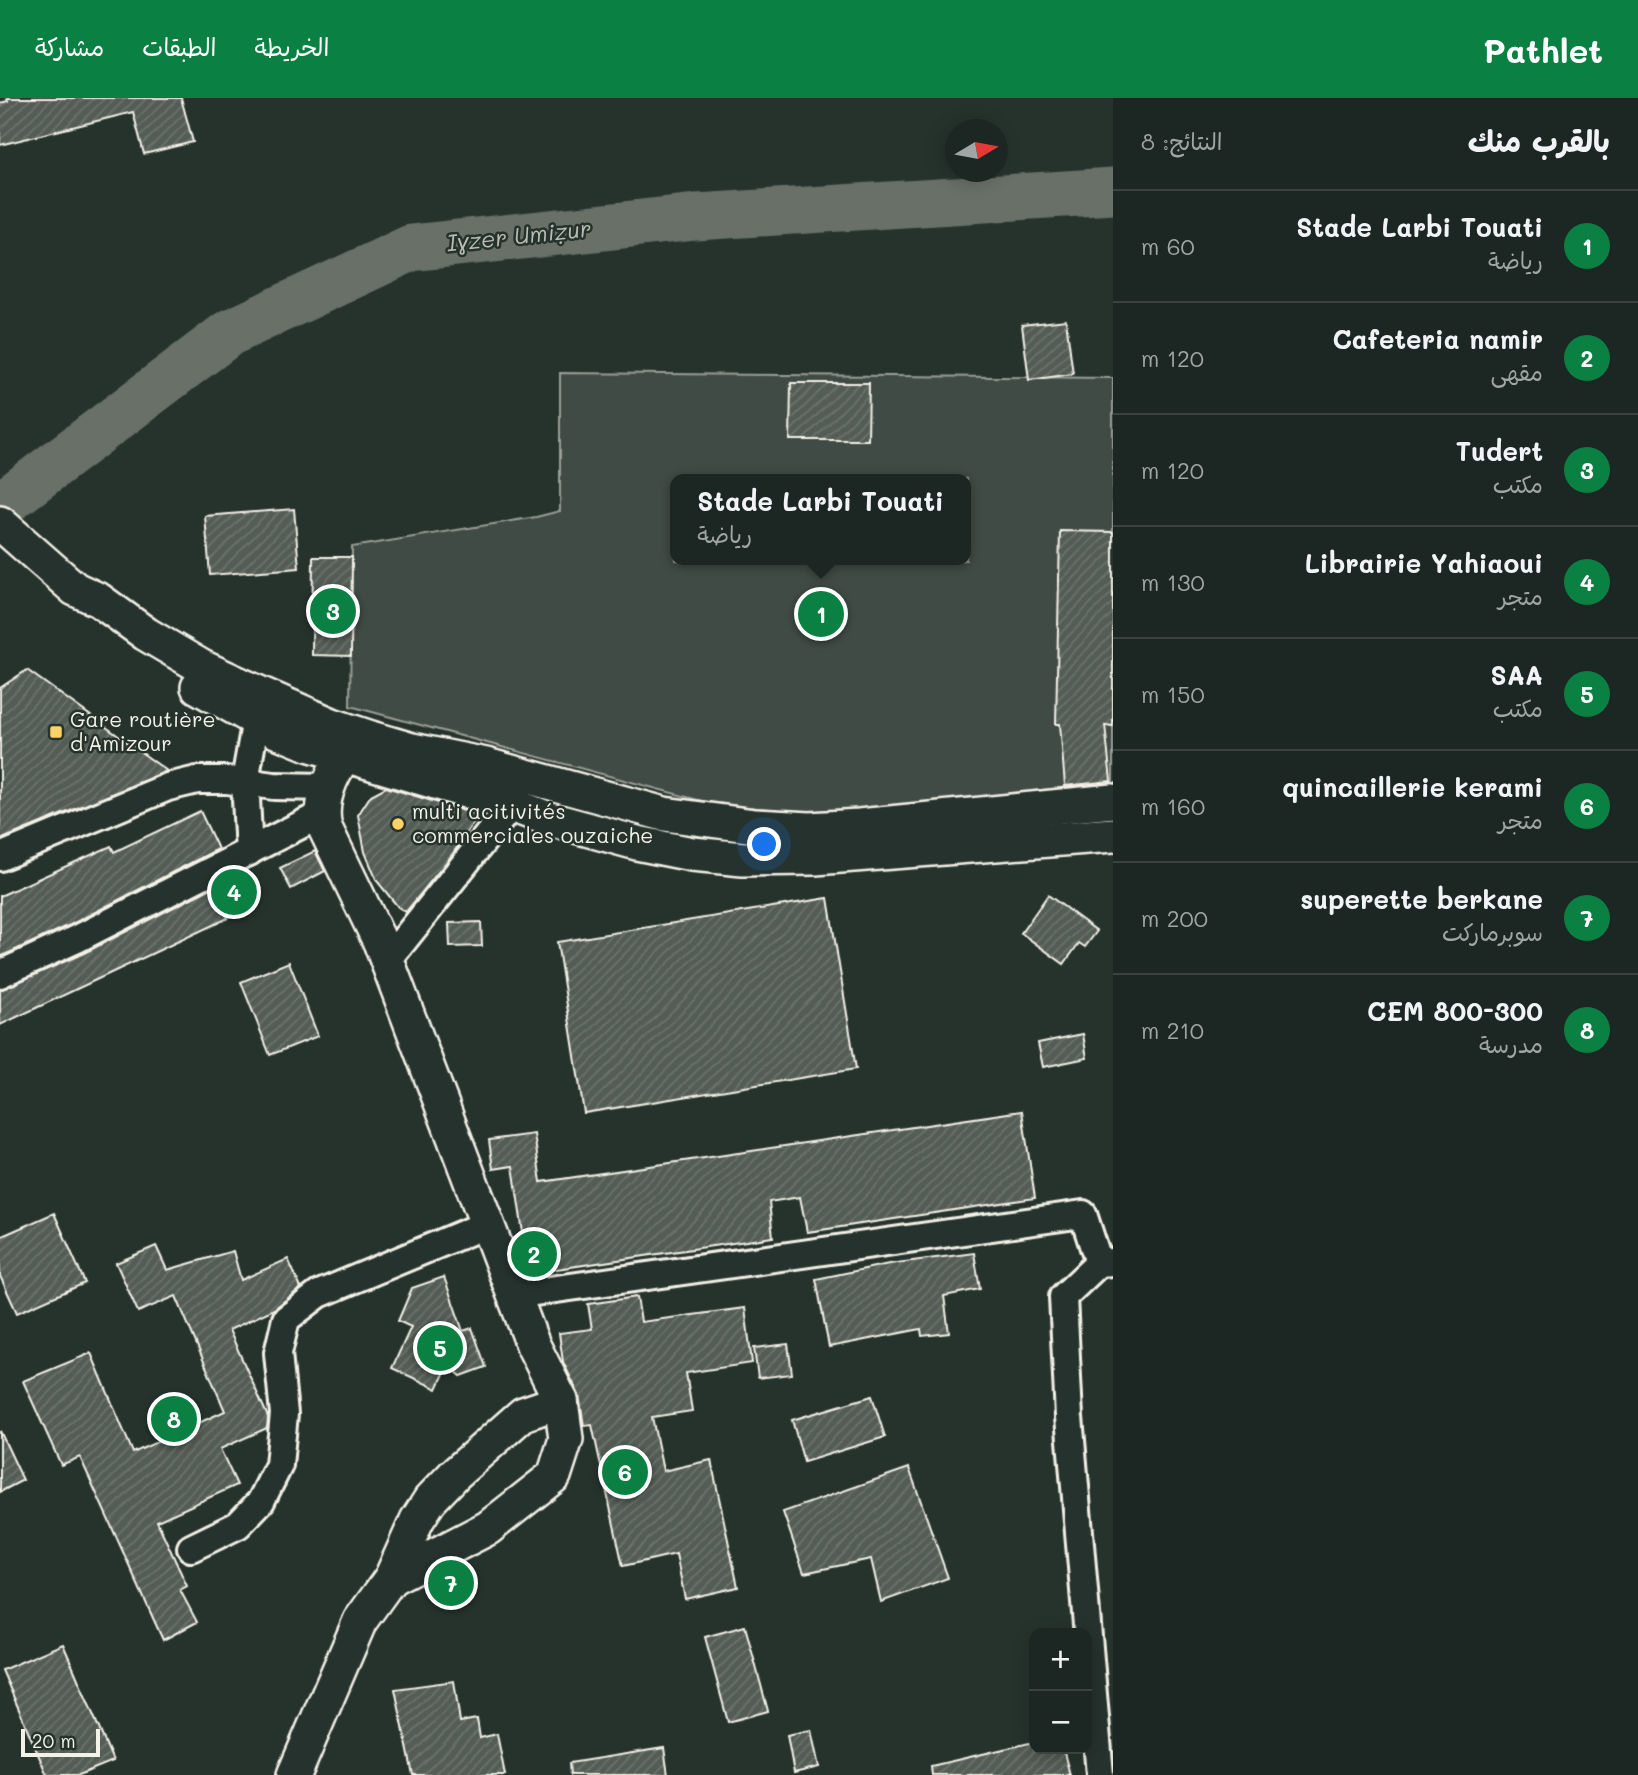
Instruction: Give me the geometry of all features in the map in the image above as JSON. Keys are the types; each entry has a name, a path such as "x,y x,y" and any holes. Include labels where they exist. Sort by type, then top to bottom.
{"main road":[{"path":"0,523 75,589 89,610 128,646 276,731 351,745 412,750 486,765 664,814 755,826 810,829 859,826 1113,801"},
{"path":"75,589 99,600 146,634 202,667 259,693 351,745 546,818 636,843 692,854 743,859 815,858 1113,835"},
{"path":"351,745 325,801 329,838 380,942 533,1345 561,1401 566,1439 554,1476 488,1528 391,1578"},
{"path":"294,1775 360,1621 391,1578 416,1520 430,1500 523,1414 561,1401"}],"street":[{"path":"249,852 245,781 256,719"},
{"path":"0,857 167,786 197,780 245,781 274,786 325,801"},
{"path":"0,974 77,939 249,852 325,801"},
{"path":"387,961 512,805"},
{"path":"514,1295 1083,1214 1106,1263 1063,1297 1069,1417 1100,1775"},
{"path":"191,1548 238,1525 261,1501 279,1465 284,1414 278,1353 286,1319 319,1294 487,1224"}],"shaded area":[{"path":"560,373 1113,378 1113,782 826,814 713,804 350,706 352,547 560,511"}],"building":[{"path":"7,98 181,98 193,142 144,154 133,112 0,145 0,103 8,101"},
{"path":"1066,320 1073,374 1029,380 1022,325"},
{"path":"791,383 869,383 868,440 790,440"},
{"path":"294,509 299,568 210,575 205,516"},
{"path":"1060,531 1113,532 1113,726 1105,725 1111,781 1065,786 1060,724 1056,724"},
{"path":"313,557 352,557 351,656 312,655"},
{"name":"Gare routière d'Amizour","path":"27,670 167,771 0,840 0,688"},
{"path":"386,787 478,815 452,855 406,912 398,907 377,881 365,852 358,815 371,795"},
{"path":"200,811 218,849 70,925 0,957 0,896 111,846 114,852"},
{"path":"315,851 325,871 291,889 280,868"},
{"path":"213,887 228,918 0,1025 0,990 84,953"},
{"path":"1048,895 1097,931 1085,947 1079,943 1064,964 1021,933"},
{"path":"828,898 856,1069 584,1113 557,942"},
{"path":"481,922 482,946 450,947 449,923"},
{"path":"289,962 318,1036 270,1055 241,982"},
{"path":"1083,1034 1087,1058 1043,1067 1038,1043"},
{"path":"1022,1111 1035,1198 807,1232 800,1197 769,1202 773,1237 529,1273 513,1166 493,1169 489,1140 534,1134 541,1182"},
{"path":"54,1213 85,1283 17,1313 0,1276 0,1237"},
{"path":"156,1246 167,1270 233,1251 241,1280 288,1259 301,1288 274,1309 229,1330 268,1417 267,1428 220,1449 237,1485 157,1521 187,1586 180,1590 197,1622 163,1640 80,1457 61,1465 23,1381 91,1353 133,1453 225,1411 176,1296 138,1312 116,1263"},
{"path":"974,1253 980,1289 944,1296 949,1333 922,1336 921,1329 829,1347 816,1279 889,1264"},
{"path":"444,1277 463,1331 472,1328 486,1367 461,1376 448,1365 437,1389 392,1368 411,1327 398,1321 412,1288"},
{"path":"637,1297 641,1322 745,1308 752,1363 686,1373 692,1411 652,1417 663,1471 711,1460 738,1587 685,1599 676,1554 623,1566 592,1425 584,1426 579,1395 563,1362 559,1333 592,1329 588,1304"},
{"path":"788,1344 792,1374 758,1378 754,1348"},
{"path":"872,1396 885,1437 804,1462 792,1420"},
{"path":"0,1431 23,1480 0,1492"},
{"path":"909,1468 948,1578 881,1602 871,1559 804,1573 783,1512"},
{"path":"745,1626 768,1711 728,1722 705,1637"},
{"path":"63,1644 113,1761 79,1775 47,1775 2,1670"},
{"path":"454,1681 460,1722 477,1719 480,1738 497,1734 505,1775 413,1775 395,1689"},
{"path":"811,1730 819,1767 794,1773 787,1735"},
{"path":"1029,1743 1029,1754 1064,1754 1070,1775 932,1775 931,1766"},
{"path":"664,1748 668,1775 570,1775 569,1763"}],"waterway":[{"name":"Iɣzer Umiẓur","path":"0,506 229,333 411,248 696,217 1113,191"}],"place":[{"name":"Tudert","path":"333,611"},
{"name":"Stade Larbi Touati","path":"821,614"},
{"name":"Gare routière d'Amizour","path":"56,732"},
{"name":"multi acitivités commerciales ouzaiche","path":"398,824"},
{"name":"Librairie Yahiaoui","path":"234,892"},
{"name":"Cafeteria namir","path":"534,1254"},
{"name":"SAA","path":"440,1348"},
{"name":"CEM 800-300","path":"174,1419"},
{"name":"quincaillerie kerami","path":"625,1472"},
{"name":"superette berkane","path":"451,1583"}]}
